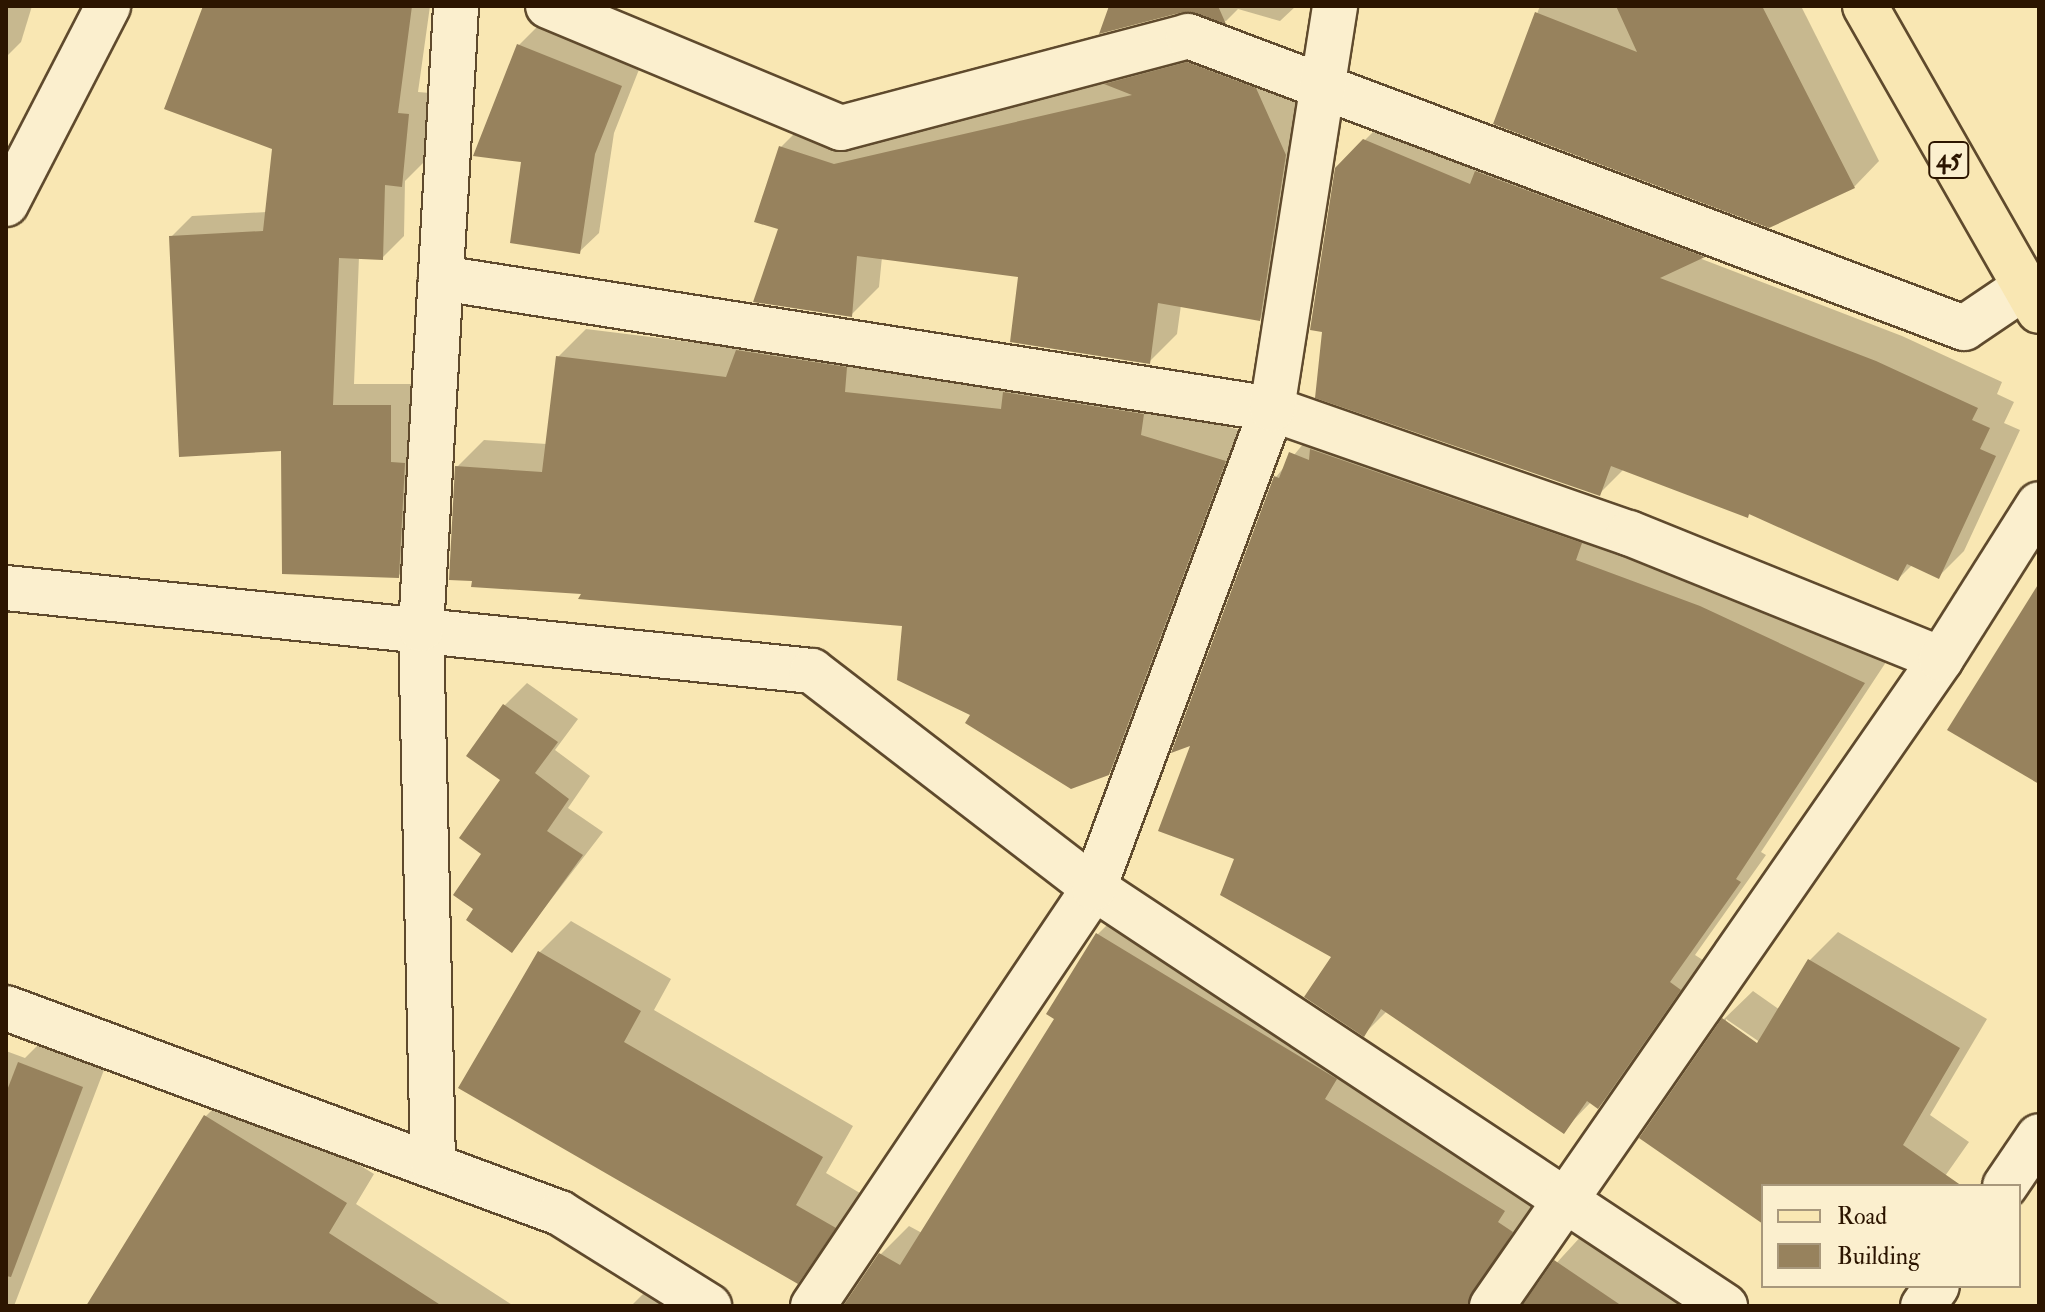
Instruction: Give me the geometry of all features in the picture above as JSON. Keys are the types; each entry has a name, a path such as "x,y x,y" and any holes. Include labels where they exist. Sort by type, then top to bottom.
{"main road":[{"name":"45","path":"1865,6 2031,300"}],"street":[{"path":"6,204 108,6"},
{"path":"433,1164 421,629 456,6"},
{"path":"548,6 841,128 1188,36 1964,328 2031,300"},
{"path":"813,1306 1094,888 1272,409 1335,6"},
{"path":"441,278 1272,409 1629,533 1941,659"},
{"path":"1492,1306 1941,659 2039,504"},
{"path":"6,588 812,671 1094,888 1725,1306"},
{"path":"6,1008 560,1213 709,1306"},
{"path":"2006,1184 2039,1136"},
{"path":"1923,1306 1936,1288"}],"building":[{"path":"203,6 412,6 398,113 409,114 402,187 385,185 383,260 339,258 333,405 391,405 391,462 405,463 399,578 282,574 281,451 179,457 169,236 263,231 272,149 164,109"},
{"path":"1109,6 1218,6 1226,24 1183,12 1099,34"},
{"path":"1616,6 1762,6 1855,188 1769,228 1493,124 1535,12 1637,52"},
{"path":"517,44 622,86 595,154 580,254 510,243 521,162 473,156"},
{"path":"1187,62 1256,88 1286,155 1260,321 1158,303 1150,364 1010,342 1018,277 857,256 852,317 753,302 778,229 754,222 779,146 834,164 1132,95 1104,84"},
{"path":"1363,139 1470,184 1475,171 1705,257 1660,278 1876,361 1978,408 1972,420 1990,428 1980,449 1996,456 1939,579 1907,564 1898,581 1749,514 1748,518 1611,466 1600,496 1315,398 1322,332 1310,330 1335,168"},
{"path":"736,350 847,367 845,392 1001,409 1003,392 1144,414 1141,435 1226,461 1109,775 1071,789 965,723 970,715 897,680 902,626 578,599 581,594 471,587 472,581 449,580 455,466 542,472 556,356 726,377"},
{"path":"1310,449 1582,543 1576,560 1700,606 1865,683 1736,879 1741,882 1670,982 1681,990 1598,1109 1587,1101 1564,1134 1381,1009 1364,1037 1304,997 1331,957 1220,895 1234,859 1158,831 1190,746 1171,753 1274,476 1279,478 1289,452 1309,460"},
{"path":"2039,583 2039,784 1947,730"},
{"path":"503,704 558,742 535,773 569,799 547,831 583,855 512,953 466,920 473,909 453,895 481,854 459,838 500,780 466,756"},
{"path":"1096,933 1337,1079 1325,1099 1505,1211 1498,1222 1513,1232 1467,1306 843,1306 879,1253 900,1265 1054,1019 1046,1014"},
{"path":"538,951 641,1011 624,1042 823,1157 796,1205 836,1228 798,1284 458,1088"},
{"path":"1808,959 1960,1048 1903,1145 1959,1184 1761,1184 1761,1223 1639,1138 1722,1018 1757,1043"},
{"path":"18,1062 83,1087 11,1277 6,1276 6,1093"},
{"path":"204,1115 347,1203 329,1233 442,1306 86,1306"},
{"path":"1554,1260 1622,1306 1522,1306"}]}
